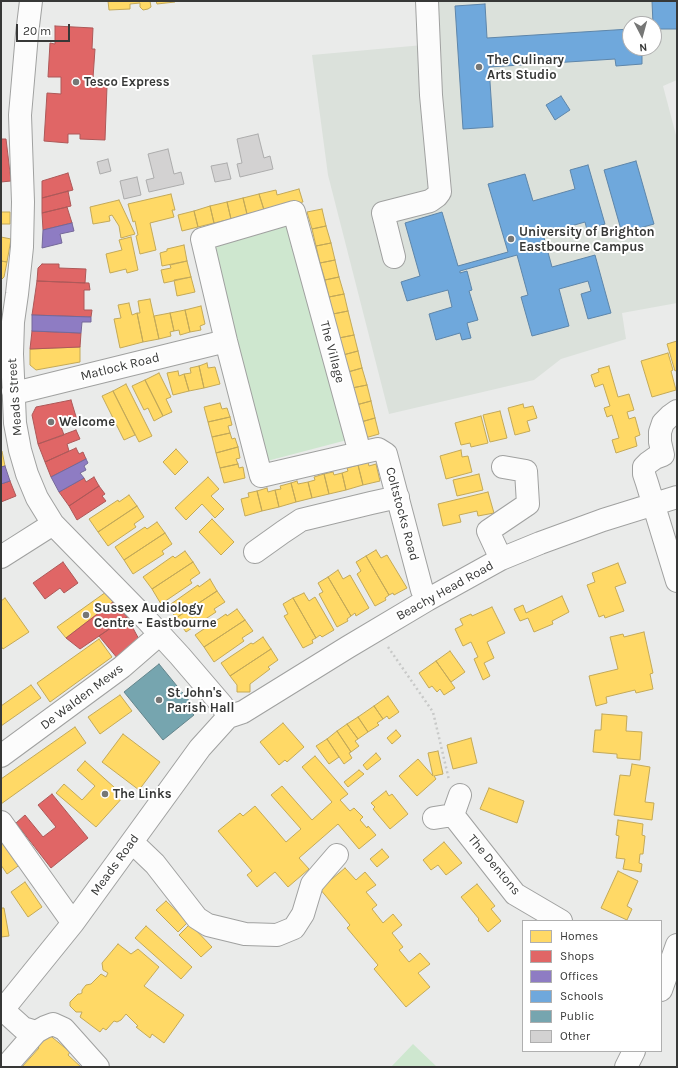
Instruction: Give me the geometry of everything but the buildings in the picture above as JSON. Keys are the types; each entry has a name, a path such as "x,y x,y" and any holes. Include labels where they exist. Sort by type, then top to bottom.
{"street":[{"name":"Meads Street","path":"31,1 26,34 20,115 22,247 9,295 13,322 12,354 15,424 20,450 27,474 37,498 53,524 180,656 222,705 228,717"},
{"path":"394,257 383,213 430,201 440,192 431,95 427,1"},
{"name":"The Village","path":"294,212 360,453 261,476 226,341 202,239 294,212"},
{"name":"Matlock Road","path":"13,391 23,391 226,341"},
{"path":"677,411 663,423 660,432 660,442 663,455 648,463 644,467 644,474 677,581"},
{"name":"Coltstocks Road","path":"360,453 378,449 386,454 422,590 427,600"},
{"path":"501,559 488,530 528,504 526,471 503,467"},
{"name":"Beachy Head Road","path":"228,717 243,712 376,630 501,559 603,520 677,497"},
{"path":"255,552 301,520 398,498"},
{"path":"1,557 53,524"},
{"name":"De Walden Mews","path":"1,756 122,667 160,634"},
{"name":"Meads Road","path":"2,1011 73,923 200,748 228,717"},
{"name":"The Dentons","path":"460,795 443,817 515,894 559,920"},
{"path":"1,822 73,923"},
{"path":"132,842 155,864 197,918 208,925 245,934 277,935 294,928 303,914 312,884 337,855"},
{"path":"663,979 677,945"},
{"path":"2,1011 23,1028 36,1032"},
{"path":"2,1067 9,1063 36,1032 53,1024 64,1030 98,1067"},
{"path":"626,1067 634,1052"}],"path":[{"path":"376,630 433,712 451,788 460,795"}],"shaded area":[{"name":"University of Brighton Eastbourne Campus","path":"420,1 677,1 677,80 663,86 677,139 677,303 622,313 626,339 561,359 534,380 389,414 328,175 312,55 423,45"}],"green space":[{"path":"291,221 347,440 267,461 211,242"},
{"path":"413,1044 437,1067 391,1067"}],"place":[{"name":"The Culinary Arts Studio","path":"479,67"},
{"name":"Tesco Express","path":"76,82"},
{"name":"University of Brighton Eastbourne Campus","path":"511,239"},
{"name":"Welcome","path":"51,422"},
{"name":"Sussex Audiology Centre - Eastbourne","path":"86,615"},
{"name":"St John's Parish Hall","path":"159,700"},
{"name":"The Links","path":"105,794"}]}
